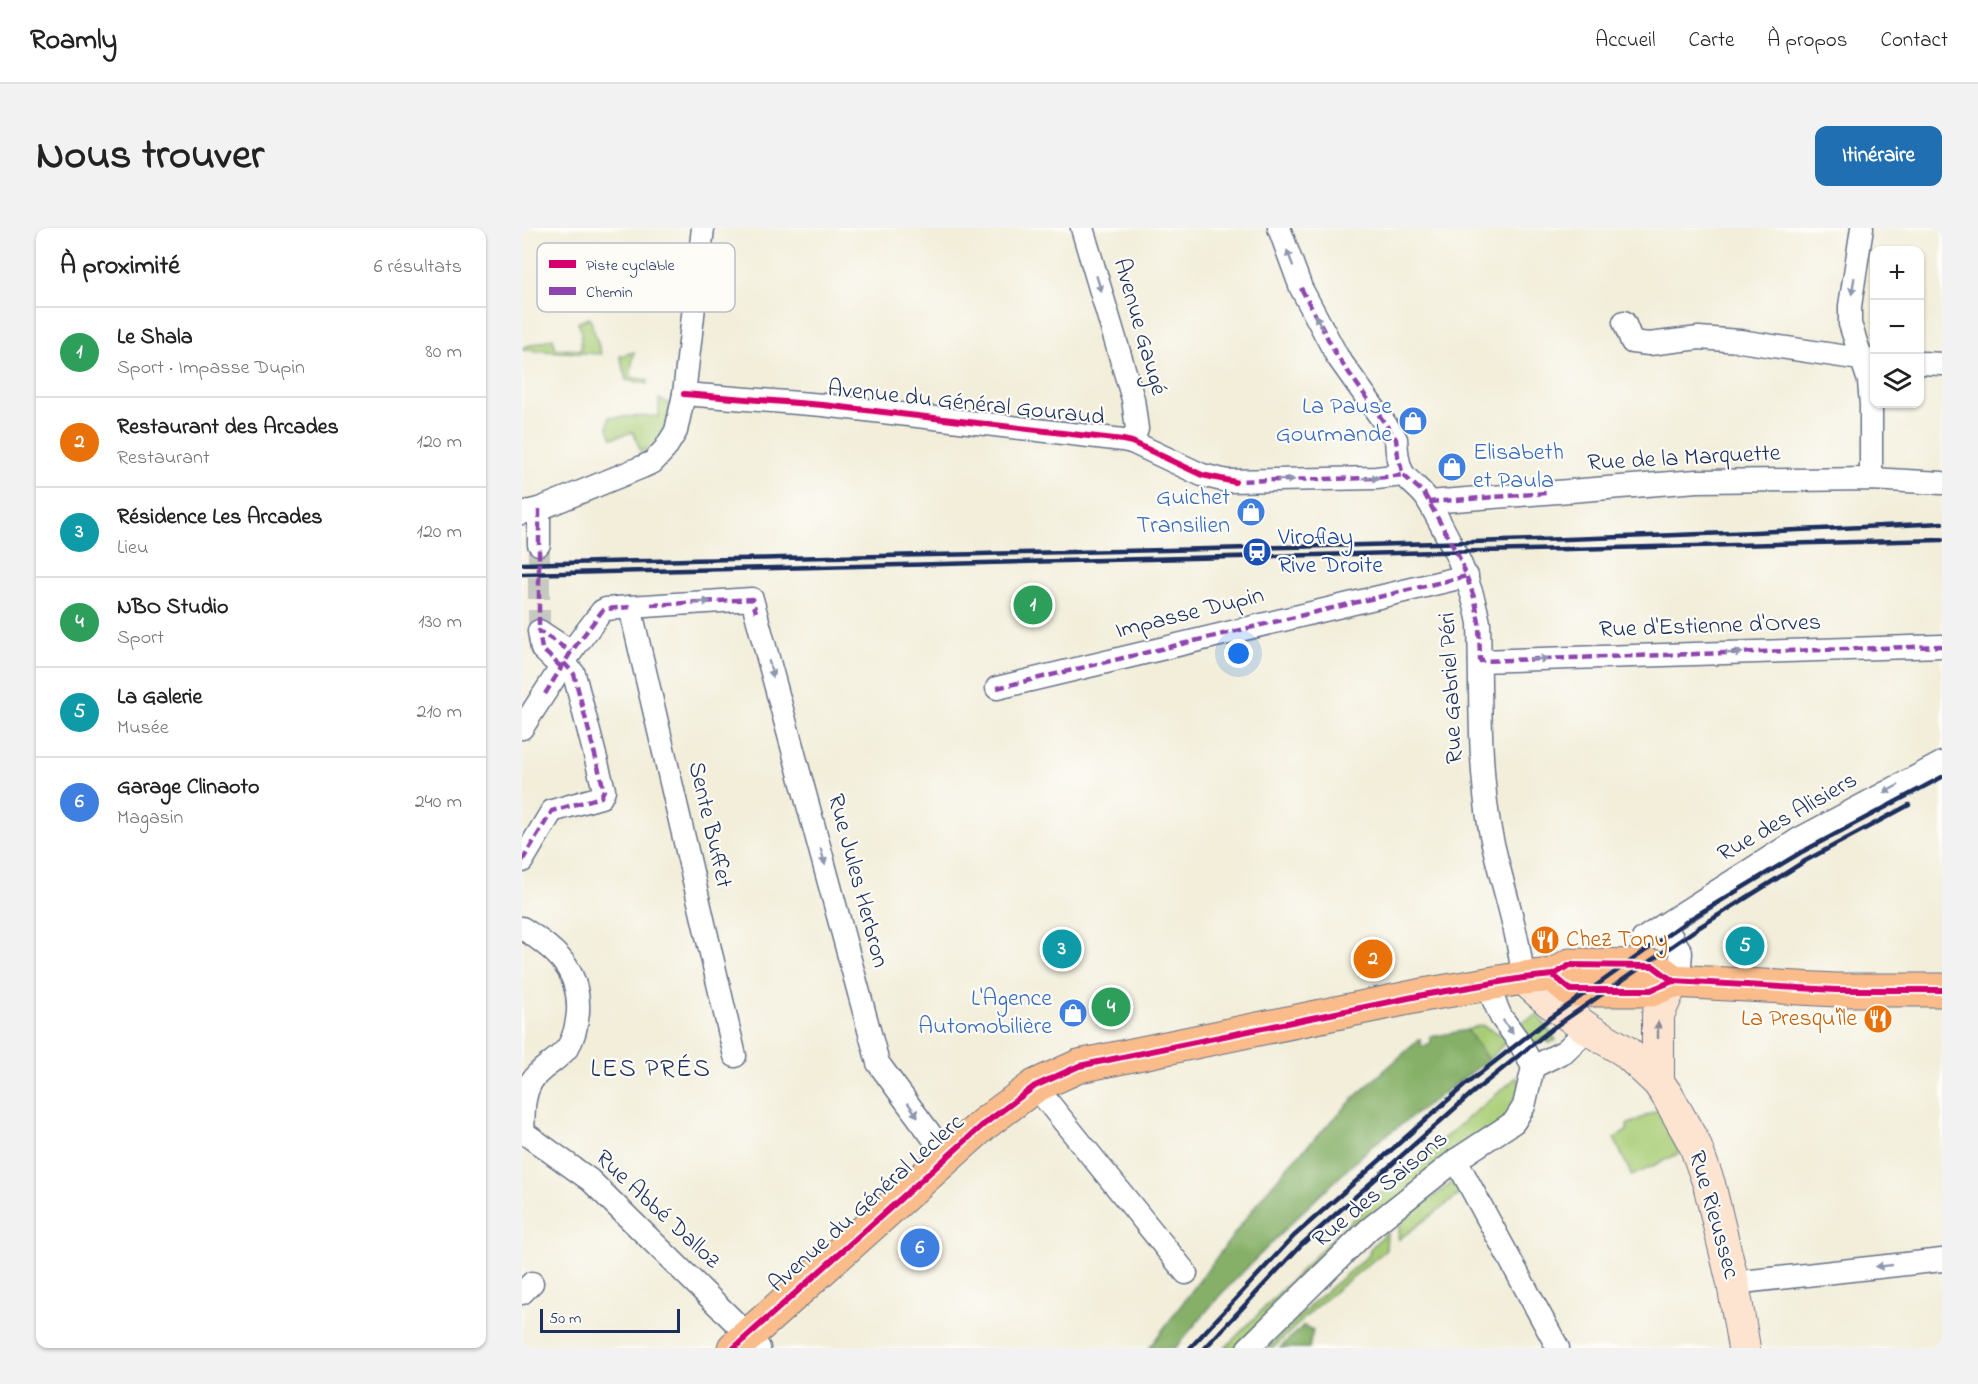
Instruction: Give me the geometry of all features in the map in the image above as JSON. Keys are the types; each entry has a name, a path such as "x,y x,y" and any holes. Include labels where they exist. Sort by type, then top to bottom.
{"main road":[{"name":"Avenue du Général Leclerc","path":"747,1344 984,1124 1035,1086 1079,1066 1424,995 1538,977 1570,965 1653,966 1673,981"},
{"name":"Avenue du Général Leclerc","path":"1538,977 1571,990 1651,990 1673,981 1826,990 1942,990"}],"street":[{"path":"702,243 704,228"},
{"name":"Avenue Gaugé","path":"1082,228 1133,399 1137,429 1132,442"},
{"path":"1279,228 1301,288 1337,356 1396,439 1403,475"},
{"path":"1862,228 1850,306 1850,324 1869,360 1871,479"},
{"path":"539,544 531,511 653,462 665,449 676,431 684,394 694,312"},
{"path":"1624,322 1632,342 1648,344 1699,338 1740,340 1869,360"},
{"path":"1924,363 1942,364"},
{"name":"Avenue du Général Gouraud","path":"684,394 823,405 1075,433 1132,442 1202,475 1235,482 1376,478 1403,475"},
{"name":"Rue Gabriel Péri","path":"1403,475 1424,493 1429,502 1461,561 1477,611 1484,776 1490,829 1520,949 1538,977"},
{"name":"Rue de la Marquette","path":"1429,502 1677,482 1871,479 1942,483"},
{"name":"Impasse Dupin","path":"997,688 1467,576"},
{"name":"Rue Jules Herbron","path":"630,607 752,599 878,1063 948,1158"},
{"path":"522,728 602,611 630,607"},
{"name":"Sente Buffet","path":"630,607 735,1056"},
{"name":"Rue d'Estienne d'Orves","path":"1480,661 1942,646"},
{"path":"522,861 552,811 601,797 604,790 575,677 566,661"},
{"name":"Rue des Alisiers","path":"1641,966 1643,939 1799,839 1942,763"},
{"path":"1658,1082 1658,1015 1680,966 1681,952 1664,925"},
{"path":"522,928 544,942 561,959 575,980 578,1004 577,1027 569,1046 532,1081 524,1099 523,1132"},
{"name":"Rue Rieussec","path":"1538,977 1550,1002 1588,1029 1625,1051 1658,1082 1695,1145 1709,1184 1733,1283 1744,1348"},
{"path":"1487,985 1502,1017 1520,1043 1533,1068 1565,1051 1588,1029"},
{"name":"Rue des Saisons","path":"1248,1348 1369,1229 1456,1160 1514,1122 1524,1106 1533,1068"},
{"path":"1035,1086 1186,1273"},
{"name":"Rue Abbé Dalloz","path":"523,1132 590,1180 747,1344"},
{"path":"1456,1160 1558,1348"},
{"path":"1733,1283 1942,1260"}],"green space":[{"path":"590,318 601,354 523,350 524,347 553,338 556,349 581,350 581,330 578,322"},
{"path":"634,352 630,377 648,380 647,384 626,380 620,356"},
{"path":"659,399 668,403 673,413 657,443 641,452 633,432 612,438 608,428 609,417 659,416"},
{"path":"1538,1015 1556,1040 1549,1043 1545,1038 1534,1044 1526,1032 1516,1025"},
{"path":"1481,1025 1509,1039 1488,1060 1467,1030"},
{"path":"1467,1030 1488,1060 1372,1146 1222,1293 1175,1348 1149,1348 1265,1193 1358,1094 1420,1039 1422,1047 1431,1044 1430,1037"},
{"path":"1517,1077 1521,1086 1505,1121 1342,1241 1235,1348 1225,1348 1329,1242 1394,1180"},
{"path":"1660,1109 1680,1153 1632,1176 1614,1138 1627,1131 1627,1125"},
{"path":"1458,1178 1467,1189 1398,1240 1400,1222"},
{"path":"1387,1231 1386,1250 1319,1304 1273,1348 1267,1348 1316,1300 1369,1255 1370,1249"},
{"path":"1303,1326 1313,1330 1309,1348 1280,1348"}],"tunnel":[{"path":"539,544 539,631"}],"railway":[{"path":"522,564 1410,544 1942,523"},
{"path":"522,574 1942,540"},
{"path":"1190,1348 1294,1236 1465,1085 1549,1019 1690,919 1800,853 1942,777"},
{"path":"1205,1348 1301,1245 1471,1094 1553,1028 1698,928 1805,861 1909,805"}],"marked path":[{"path":"1301,288 1337,356 1396,439 1403,475 1424,493 1461,561 1475,600 1479,623 1480,661 1942,646"},
{"path":"1230,481 1376,478 1403,475"},
{"path":"1429,502 1547,493"},
{"path":"539,509 539,631"},
{"path":"997,688 1467,576"},
{"path":"651,605 752,599 756,612"},
{"path":"545,694 571,652 602,611 630,607"},
{"path":"561,667 542,649 539,631 571,652"},
{"path":"522,861 552,811 601,797 604,790 574,674 564,663"}],"cycle path":[{"path":"684,394 823,405 1123,440 1132,442 1202,475 1235,482"},
{"path":"734,1348 984,1124 1035,1086 1079,1066 1423,995 1553,975 1570,965 1653,966 1673,981"},
{"path":"1553,975 1571,990 1651,990 1673,981 1836,990 1942,990"}],"place":[{"name":"La Pause Gourmande","path":"1413,421"},
{"name":"Elisabeth et Paula","path":"1452,467"},
{"name":"Guichet Transilien","path":"1251,512"},
{"name":"Viroflay Rive Droite","path":"1257,552"},
{"name":"Le Shala","path":"1033,605"},
{"name":"Chez Tony","path":"1545,940"},
{"name":"La Galerie","path":"1745,946"},
{"name":"Résidence Les Arcades","path":"1062,949"},
{"name":"Restaurant des Arcades","path":"1373,959"},
{"name":"NBO Studio","path":"1111,1007"},
{"name":"L'Agence Automobilière","path":"1073,1013"},
{"name":"La Presqu'île","path":"1878,1019"},
{"name":"Garage Clinaoto","path":"920,1248"}],"district":[{"name":"LES PRÉS","path":"651,1070"}]}
